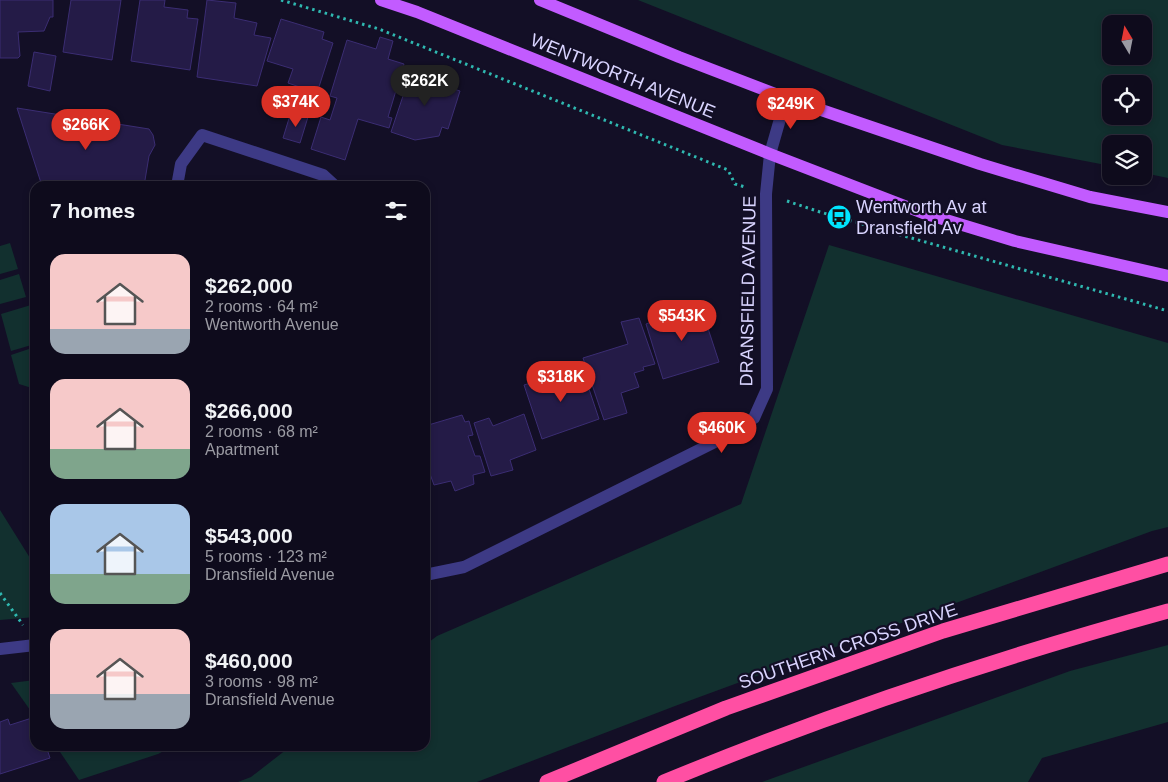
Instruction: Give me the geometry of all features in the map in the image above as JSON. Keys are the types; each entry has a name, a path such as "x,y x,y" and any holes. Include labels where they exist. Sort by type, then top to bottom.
{"highway":[{"name":"SOUTHERN CROSS DRIVE","path":"547,782 726,708 943,631 1168,564"},
{"path":"664,782 895,694 1100,630 1168,611"}],"main road":[{"name":"WENTWORTH AVENUE","path":"380,0 417,12 770,154 923,213 1015,241 1168,276"},
{"path":"540,0 679,57 786,98 980,164 1090,197 1168,212"}],"street":[{"name":"DRANSFIELD AVENUE","path":"430,574 470,564 723,438 754,418 767,389 766,194 770,154 786,98"},
{"path":"178,181 181,164 202,136 323,175 329,181"},
{"path":"0,649 30,646"}],"path":[{"path":"281,0 379,29 728,170 735,184"},
{"path":"793,203 1168,311"},
{"path":"0,593 26,630"}],"green space":[{"path":"638,0 1168,0 1168,178 1152,175 1152,135 1102,135 1102,164 1002,145"},
{"path":"10,243 18,269 0,274 0,246"},
{"path":"829,245 1168,343 1168,527 1152,531 675,706 477,782 238,782 251,777 285,751 430,751 430,641 437,636 741,504"},
{"path":"19,274 26,297 0,304 0,280"},
{"path":"30,305 30,345 11,351 1,314"},
{"path":"30,349 30,387 19,384 11,355"},
{"path":"0,510 30,558 30,617 0,620"},
{"path":"1168,645 1168,722 1042,758 1028,782 762,782 1070,671"},
{"path":"30,681 30,710 11,683"},
{"path":"59,751 164,751 158,754 79,780"}],"building":[{"path":"0,0 53,0 53,17 50,17 44,31 18,32 20,56 18,58 0,58"},
{"path":"71,0 121,0 112,60 63,52"},
{"path":"140,0 165,0 164,7 188,10 187,18 198,19 190,70 131,61"},
{"path":"207,0 236,3 234,18 257,23 254,35 271,38 257,86 197,77"},
{"path":"281,19 324,32 322,39 333,43 317,93 288,83 293,69 267,61"},
{"path":"380,37 393,41 388,59 404,64 388,117 392,118 389,128 358,119 345,160 311,149 321,117 330,120 337,98 330,96 347,40 376,49"},
{"path":"34,52 56,56 50,91 28,86"},
{"path":"412,69 447,81 445,86 460,91 448,129 442,127 439,136 415,140 391,132"},
{"path":"17,108 149,129 153,135 155,145 149,156 145,181 40,181"},
{"path":"291,112 308,117 300,143 283,138"},
{"path":"700,304 719,362 663,379 646,324"},
{"path":"639,318 655,364 643,367 644,370 634,373 639,387 621,393 627,413 604,420 583,358 628,344 621,322"},
{"path":"582,368 599,419 542,439 524,385"},
{"path":"524,414 536,450 510,460 513,470 491,476 474,423 489,418 493,426"},
{"path":"462,415 465,422 469,421 473,435 468,436 475,456 480,456 485,472 473,475 474,484 455,491 451,481 434,485 430,474 430,425"},
{"path":"8,719 10,725 30,719 30,751 48,751 50,758 0,774 0,722"}],"place":[{"name":"Wentworth Av at Dransfield Av","path":"839,217"}]}
